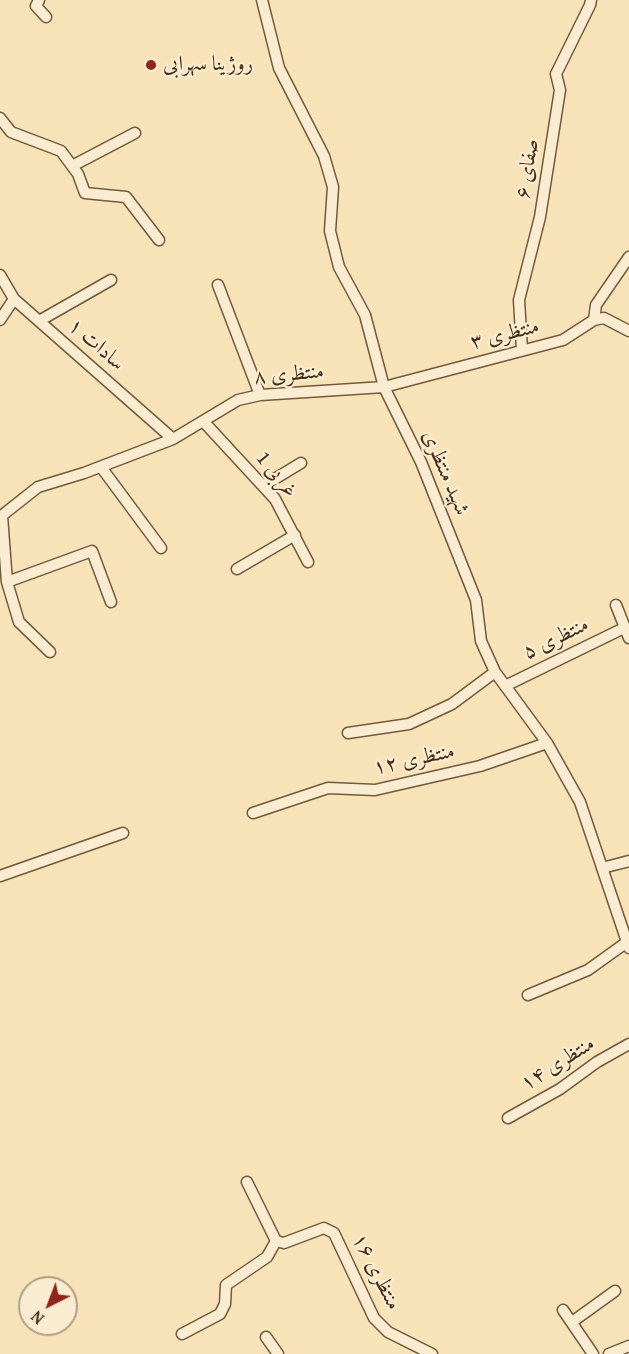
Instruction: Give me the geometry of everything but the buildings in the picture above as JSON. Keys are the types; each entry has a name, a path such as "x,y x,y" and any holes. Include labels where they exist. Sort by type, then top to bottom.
{"street":[{"path":"39,0 36,6 46,17"},
{"name":"شهید منتظری","path":"262,0 279,68 324,156 333,187 330,231 339,267 365,315 384,387 421,462 476,600 481,641 495,672 547,743 580,802 602,868 624,917 628,945"},
{"name":"صفای ۶","path":"522,350 519,300 542,205 560,90 556,74 591,0"},
{"path":"0,118 12,132 61,151 78,174 85,193 126,197 159,240"},
{"path":"72,166 135,133"},
{"path":"629,257 596,306 594,320 604,318 629,331"},
{"name":"سادات ۱","path":"0,275 14,299 173,440"},
{"path":"39,321 111,280"},
{"path":"218,285 260,395"},
{"path":"0,320 14,299"},
{"name":"منتظری ۳","path":"384,387 563,340 594,320"},
{"name":"منتظری ۸","path":"1,517 38,487 101,467 173,440 238,400 260,395 384,387"},
{"name":"غربی 1","path":"203,421 274,498 308,562"},
{"path":"263,486 301,463"},
{"path":"101,467 161,548"},
{"path":"1,517 7,582 19,622 50,652"},
{"path":"237,569 294,535"},
{"path":"7,582 92,551 111,602"},
{"path":"616,605 627,633"},
{"name":"منتظری ۵","path":"505,686 627,633"},
{"path":"348,733 409,724 452,704 495,672"},
{"name":"منتظری ۱۲","path":"253,813 328,788 375,790 480,766 547,743"},
{"path":"0,876 123,833"},
{"path":"602,868 629,861"},
{"path":"528,995 588,970 628,945"},
{"name":"منتظری ۱۴","path":"508,1118 560,1089 597,1062 629,1044"},
{"path":"182,1335 220,1314 225,1304 226,1285 267,1257 276,1241 247,1182"},
{"name":"منتظری ۱۶","path":"276,1241 284,1243 324,1228 334,1233 374,1318 388,1332 419,1351 432,1354"},
{"path":"572,1322 615,1291"},
{"path":"563,1310 593,1354"},
{"path":"266,1337 278,1354"},
{"path":"609,1354 629,1346"}],"place":[{"name":"روژینا سهرابی","path":"151,65"}]}
